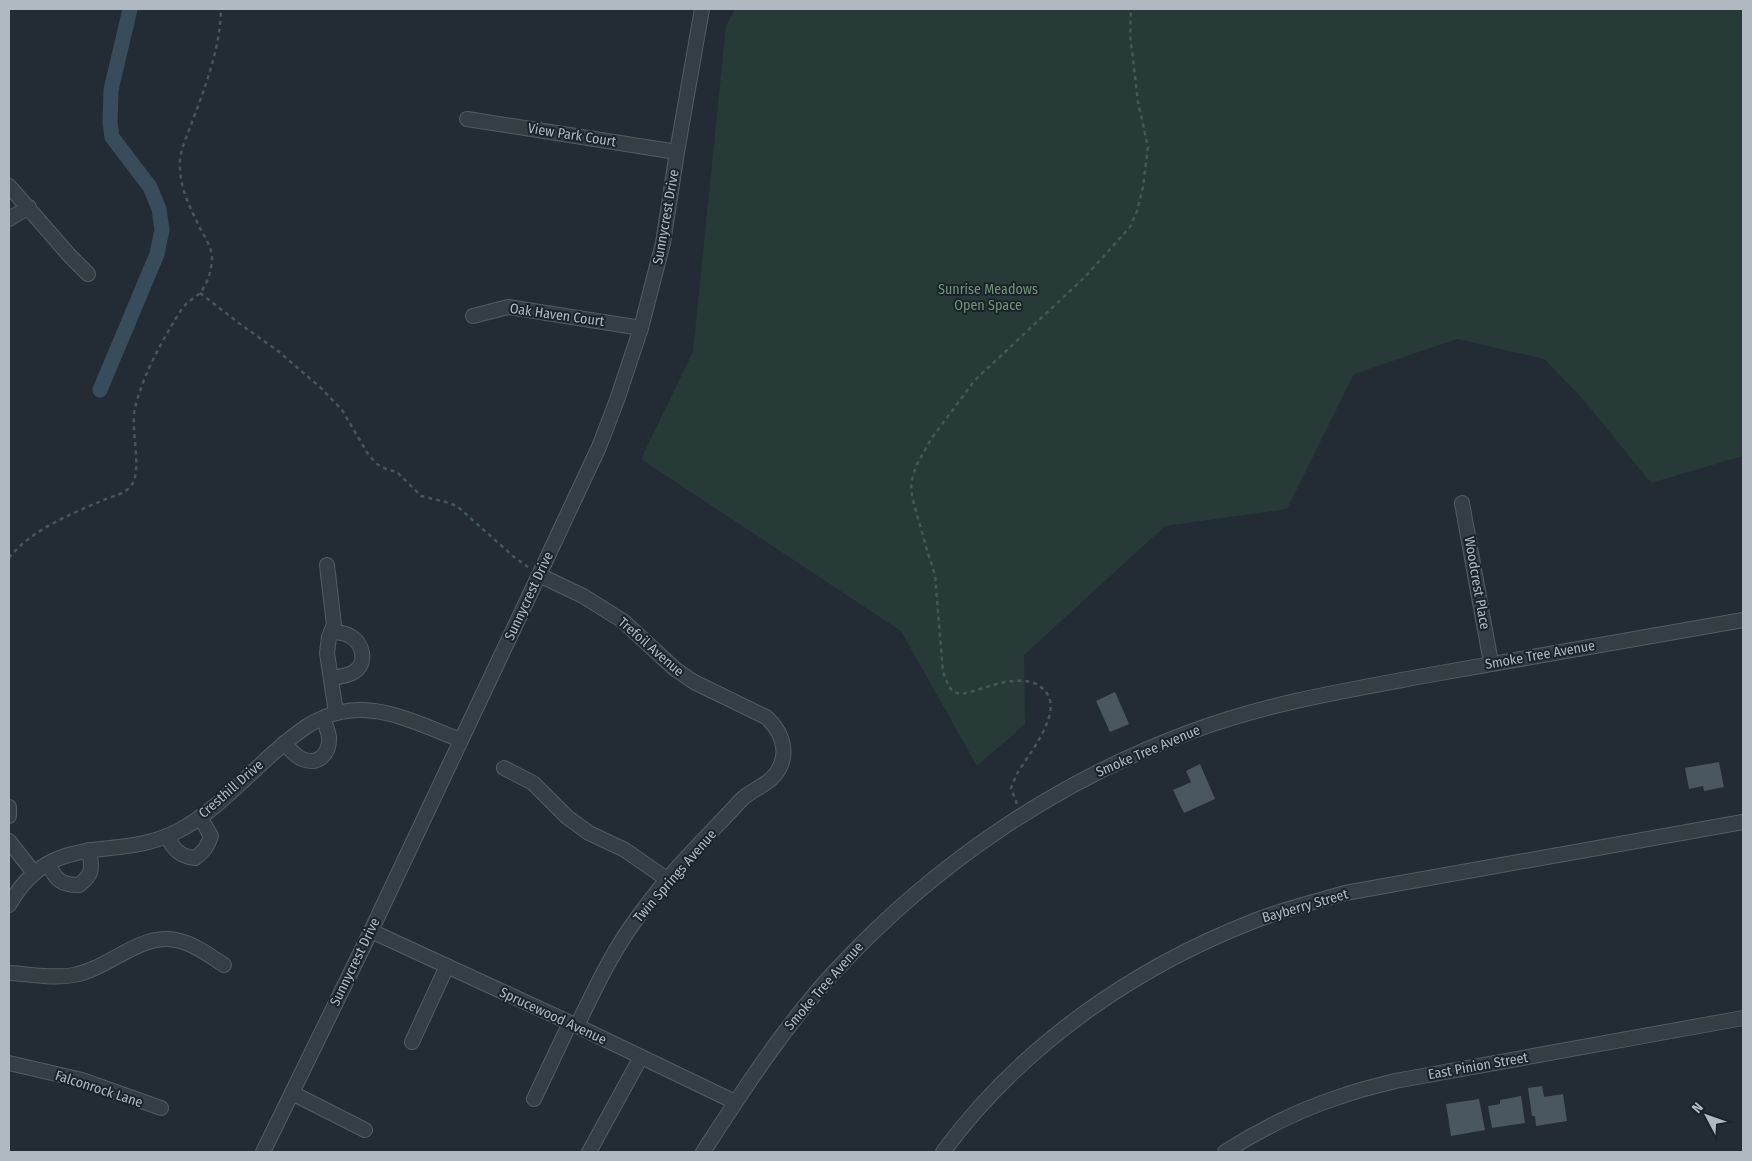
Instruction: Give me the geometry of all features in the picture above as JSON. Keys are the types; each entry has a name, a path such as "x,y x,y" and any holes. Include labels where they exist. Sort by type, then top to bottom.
{"street":[{"name":"Sunnycrest Drive","path":"263,1152 371,931 599,447 641,328 663,243 702,9"},
{"name":"View Park Court","path":"467,119 677,152"},
{"path":"9,186 88,274"},
{"path":"9,219 28,207"},
{"name":"Oak Haven Court","path":"473,316 508,307 641,328"},
{"name":"Woodcrest Place","path":"1462,503 1491,663"},
{"path":"284,743 300,758 310,761 319,760 327,752 331,678 327,645 334,625 327,565"},
{"name":"Trefoil Avenue","path":"539,575 583,596 623,621 675,670 694,682 766,717 774,724 781,739"},
{"name":"Smoke Tree Avenue","path":"703,1152 766,1057 799,1013 834,971 873,932 913,894 956,860 1023,814 1092,775 1142,751 1191,731 1236,716 1321,695 1491,663 1743,620"},
{"path":"331,632 343,633 358,642 362,649 360,665 356,671 331,678"},
{"name":"Cresthill Drive","path":"9,905 18,889 34,872 73,853 137,846 179,831 207,812 299,730 329,715 358,709 384,712 461,740"},
{"name":"Twin Springs Avenue","path":"534,1099 603,973 643,910 742,799 776,774 784,753 781,739"},
{"path":"504,768 533,783 567,817 589,833 625,850 668,880"},
{"path":"9,807 9,816"},
{"path":"167,836 178,853 195,858 209,844 211,836 200,817"},
{"name":"Bayberry Street","path":"943,1152 985,1102 1026,1060 1072,1022 1123,986 1216,936 1297,906 1345,894 1743,822"},
{"path":"9,840 34,872"},
{"path":"48,864 54,875 61,882 79,885 92,870 89,850"},
{"name":"Sprucewood Avenue","path":"371,931 735,1102"},
{"path":"9,973 46,977 74,975 101,966 146,941 162,938 180,941 197,948 224,965"},
{"path":"412,1042 447,966"},
{"name":"East Pinion Street","path":"1225,1152 1287,1117 1339,1096 1395,1081 1743,1018"},
{"path":"588,1152 641,1057"},
{"name":"Falconrock Lane","path":"9,1063 82,1080 161,1108"},
{"path":"292,1093 364,1130"}],"path":[{"path":"9,558 25,542 49,527 111,496 123,493 135,479 132,425 138,395 172,325 186,305 200,293 209,277 212,259 210,245 189,203 179,166 182,149 217,45 221,9"},
{"path":"1023,814 1011,788 1017,774 1048,721 1051,702 1046,691 1036,683 1025,681 1011,681 961,694 954,692 949,687 943,672 942,637 935,575 926,550 912,497 911,483 916,466 931,439 975,380 1085,277 1130,227 1137,211 1143,187 1148,147 1138,102 1130,35 1131,9"},
{"path":"200,293 285,356 321,388 342,410 368,454 377,464 397,472 421,496 456,506 514,557 539,575"}],"green space":[{"name":"Sunrise Meadows Open Space","path":"735,9 1743,9 1743,456 1651,483 1583,399 1544,359 1457,339 1354,374 1287,509 1165,526 1024,655 1025,724 977,766 901,631 641,459 693,352 726,26"}],"building":[{"path":"1115,692 1129,724 1110,732 1096,701"},
{"path":"1719,762 1724,787 1704,791 1703,786 1689,789 1685,768"},
{"path":"1200,764 1215,799 1184,813 1173,790 1191,782 1186,771"},
{"path":"1542,1086 1544,1097 1563,1094 1567,1121 1536,1126 1535,1116 1532,1116 1528,1088"},
{"path":"1521,1096 1525,1123 1492,1128 1488,1106 1500,1104 1500,1100"},
{"path":"1479,1099 1485,1130 1451,1136 1446,1104"}],"waterway":[{"path":"100,390 157,254 162,230 159,209 150,187 112,137 110,123 111,90 130,9"}]}
